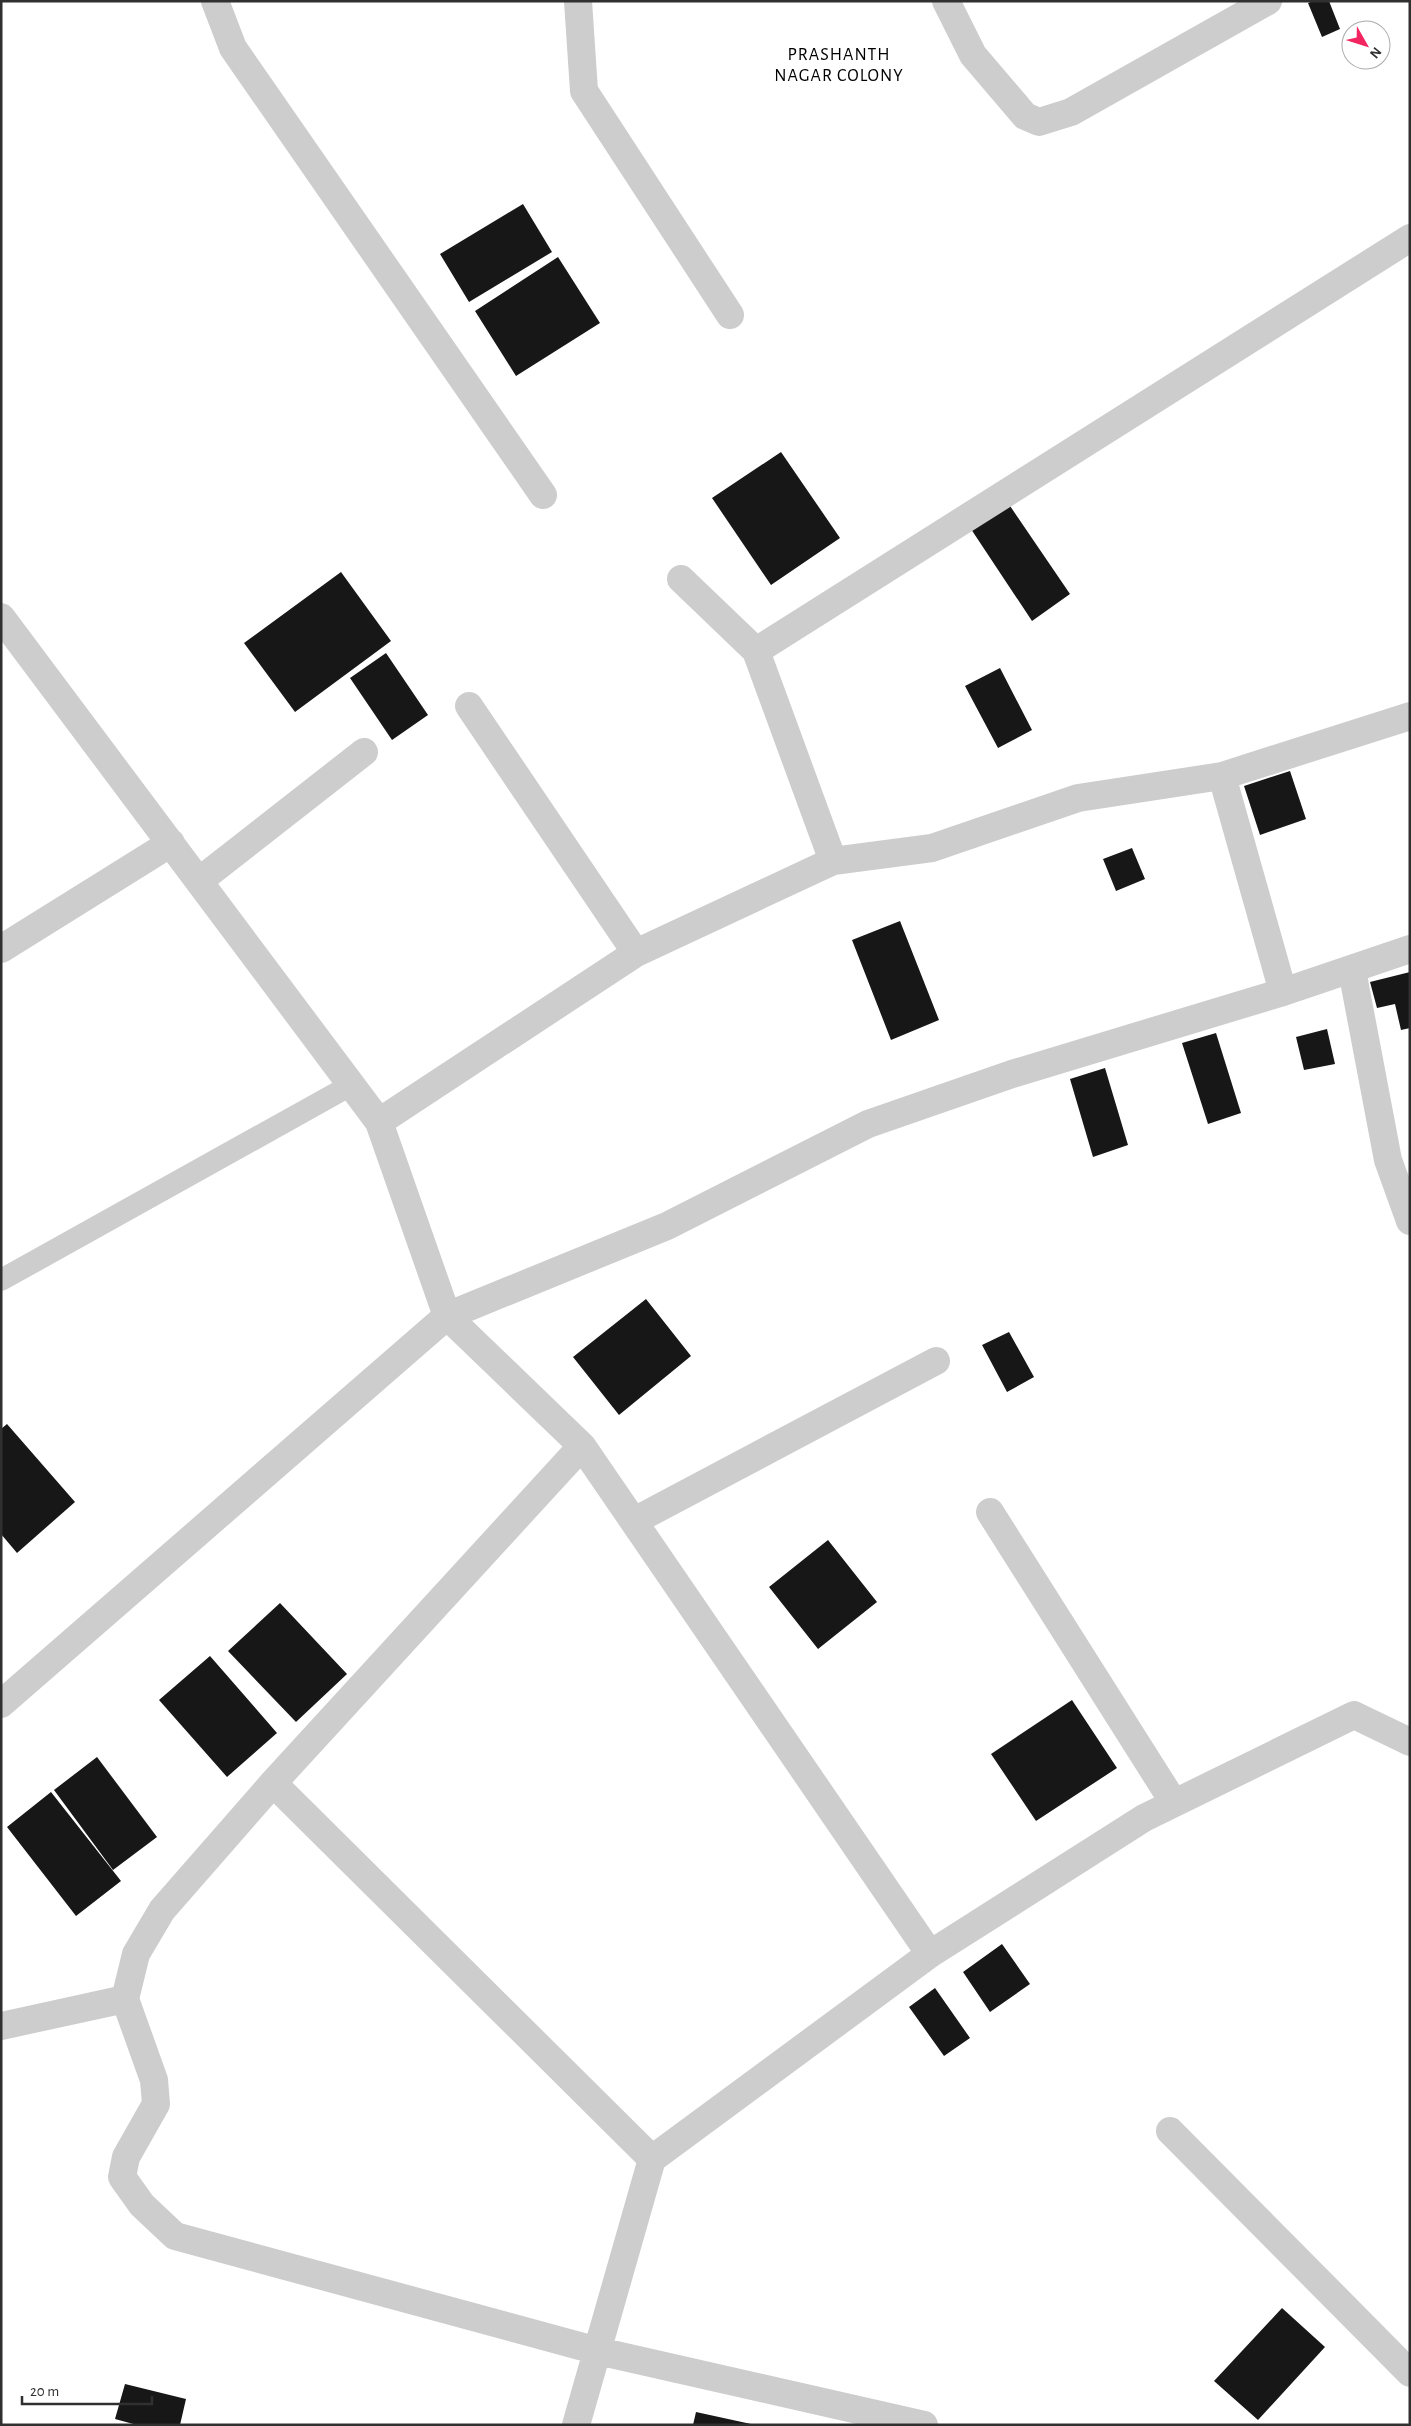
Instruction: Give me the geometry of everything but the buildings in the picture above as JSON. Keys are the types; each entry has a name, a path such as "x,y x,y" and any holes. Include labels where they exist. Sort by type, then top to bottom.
{"street":[{"path":"215,1 233,48 543,495"},
{"path":"578,1 584,91 730,315"},
{"path":"946,1 973,55 1025,116 1039,122 1071,112 1268,1"},
{"path":"756,651 1410,238"},
{"path":"681,579 756,651 833,861"},
{"path":"1,617 379,1122 447,1316 582,1446 930,1954"},
{"path":"469,706 636,953"},
{"path":"379,1122 636,953 833,861 932,848 1078,798 1222,776 1410,716"},
{"path":"199,881 364,752"},
{"path":"1222,776 1283,992"},
{"path":"1,949 170,843"},
{"path":"1,1704 447,1316 667,1226 868,1124 1012,1074 1283,992 1410,949"},
{"path":"1352,970 1388,1160 1410,1221"},
{"path":"634,1521 936,1361"},
{"path":"582,1446 273,1783 162,1910 136,1954 125,1999 154,2080 156,2104 126,2157 122,2177 142,2205 175,2236 598,2351 924,2425"},
{"path":"990,1512 1174,1802"},
{"path":"576,2425 652,2158 930,1954 1144,1818 1354,1714 1410,1742"},
{"path":"273,1783 652,2158"},
{"path":"1,2026 125,1999"},
{"path":"1170,2131 1410,2373"}],"lane":[{"path":"1,1280 351,1085"}],"district":[{"name":"PRASHANTH NAGAR COLONY","path":"839,64"}]}
